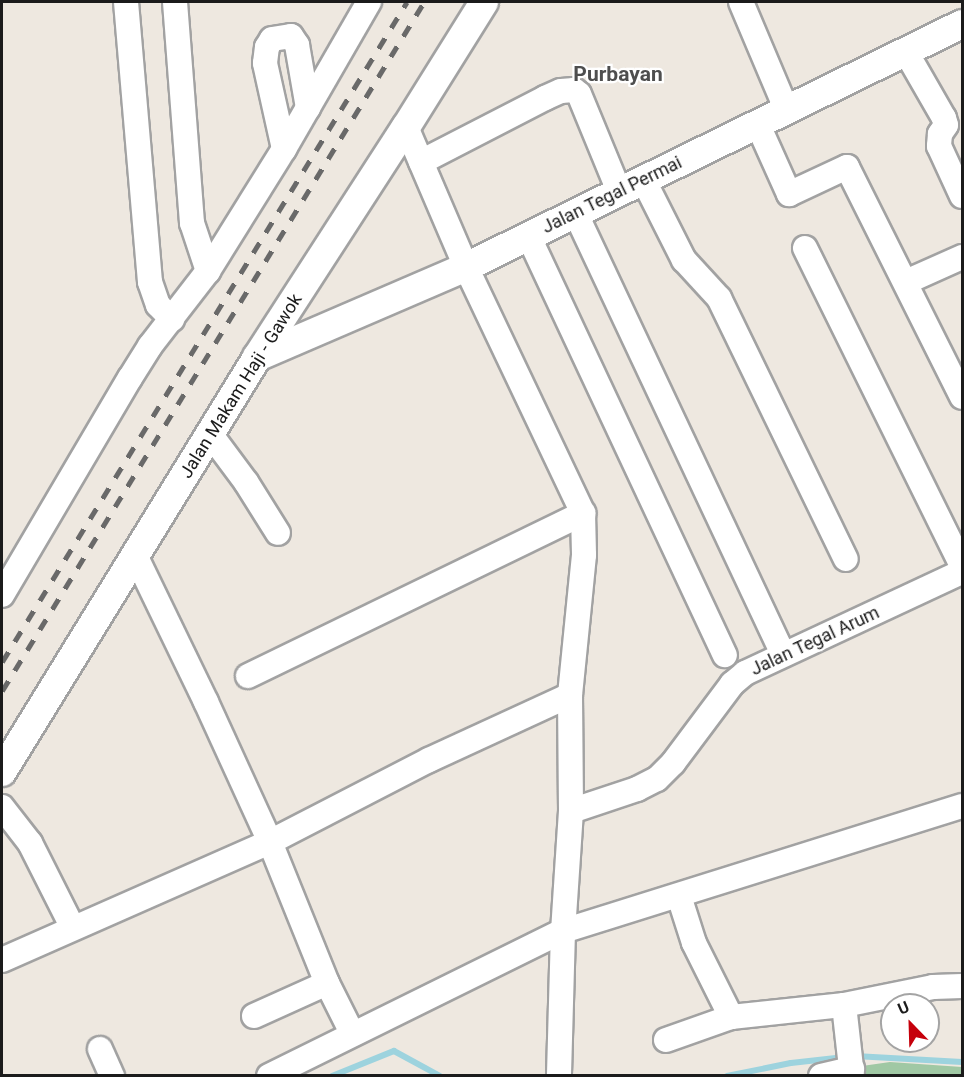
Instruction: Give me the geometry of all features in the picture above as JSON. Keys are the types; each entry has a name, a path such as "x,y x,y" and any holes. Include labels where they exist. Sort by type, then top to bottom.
{"street":[{"path":"126,2 147,229 148,268 158,305 172,319"},
{"path":"175,2 192,223 208,271"},
{"path":"2,596 130,378 208,271 285,149 369,2"},
{"name":"Jalan Makam Haji - Gawok","path":"2,772 257,357 484,2"},
{"path":"741,2 787,111"},
{"name":"Jalan Tegal Permai","path":"257,357 466,267 963,24"},
{"path":"285,149 265,63 267,46 272,39 291,36 297,45 308,108"},
{"path":"906,52 944,118 946,125 940,134 939,146 963,196"},
{"path":"421,162 561,91 574,90 579,94 631,185 684,260 719,298 846,559"},
{"path":"758,124 789,194 847,167 963,398"},
{"path":"406,127 466,267 583,513 584,555 570,695 571,811 563,931 559,1076"},
{"path":"575,212 783,654"},
{"path":"528,236 725,656"},
{"path":"805,248 963,565"},
{"path":"906,282 963,257"},
{"path":"211,435 246,482 278,533"},
{"path":"248,676 583,513"},
{"path":"135,555 270,842 327,983 352,1033"},
{"name":"Jalan Tegal Arum","path":"571,811 637,789 657,779 673,763 738,678 783,654 963,572"},
{"path":"2,960 270,842 429,760 570,695"},
{"path":"269,1076 352,1033 563,931 963,806"},
{"path":"2,807 30,843 73,928"},
{"path":"679,896 694,943 731,1017"},
{"path":"254,1016 327,983"},
{"path":"666,1040 731,1017 844,1005 912,990 963,986"},
{"path":"820,1076 851,1065 844,1005"},
{"path":"100,1048 112,1076"}],"green space":[{"path":"890,1062 962,1067 962,1075 863,1075 862,1066"}],"waterway":[{"path":"332,1076 394,1051 440,1076"},
{"path":"855,1056 962,1062"},
{"path":"727,1076 791,1063 845,1057"}],"railway":[{"path":"2,662 407,2"},
{"path":"2,691 424,2"}],"district":[{"name":"Purbayan","path":"618,74"}]}
